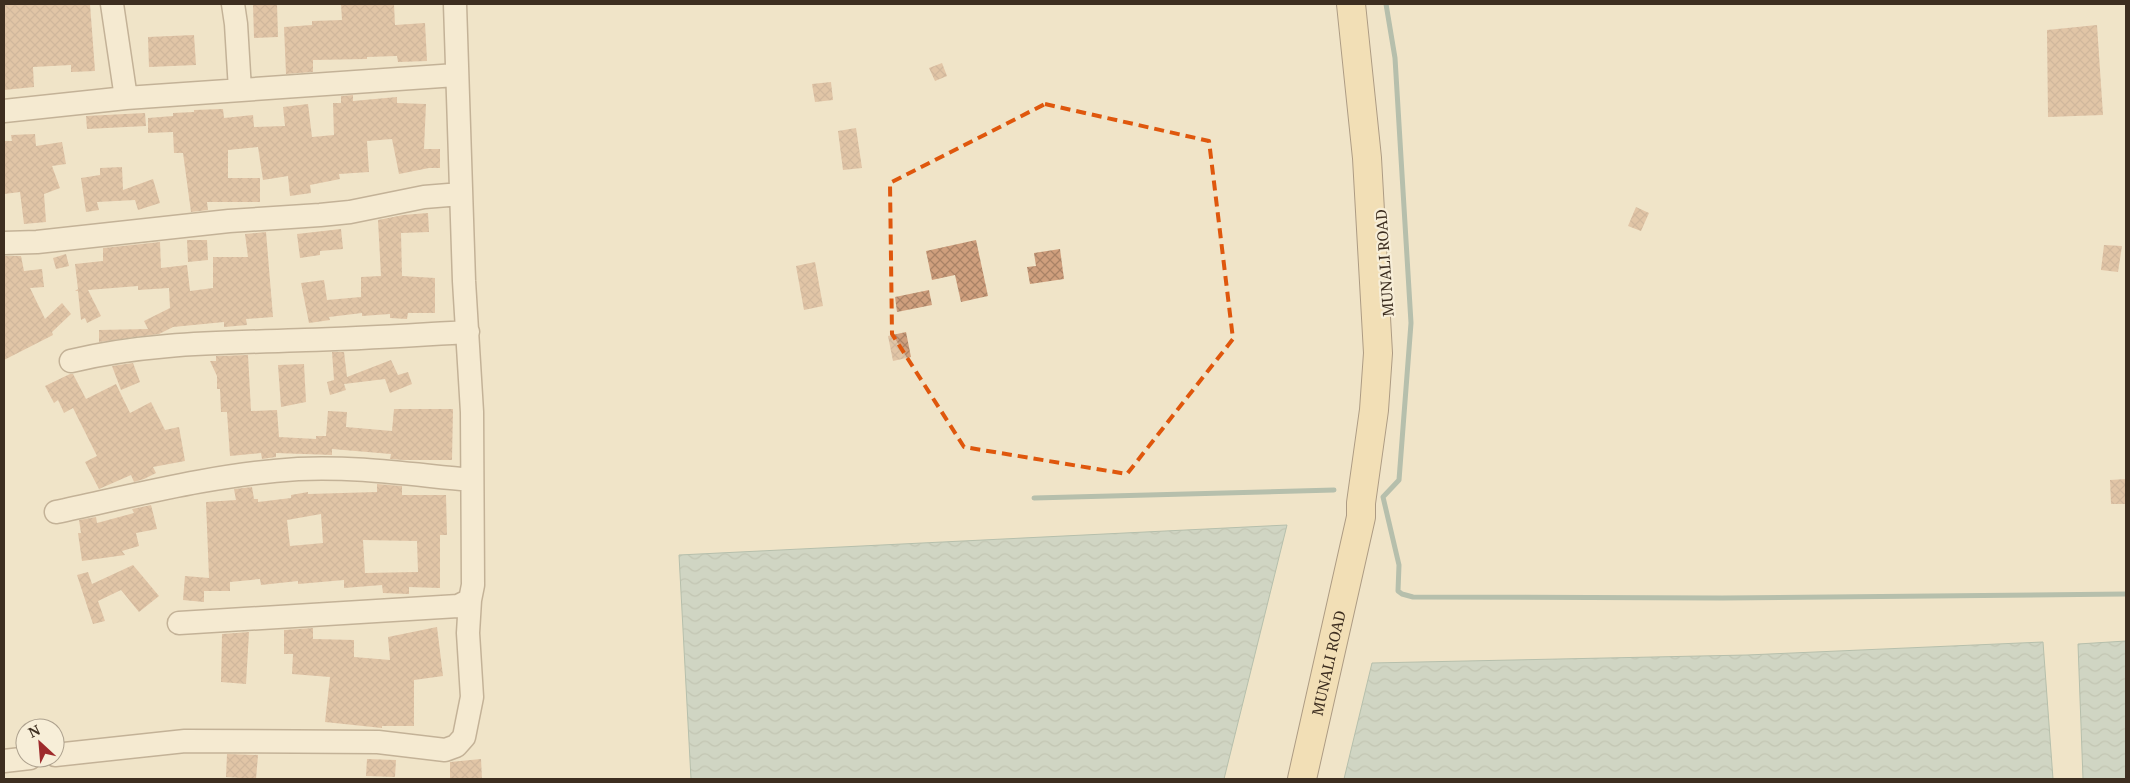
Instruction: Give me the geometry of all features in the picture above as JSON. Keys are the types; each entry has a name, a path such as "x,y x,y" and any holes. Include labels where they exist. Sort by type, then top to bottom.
{"main road":[{"name":"MUNALI ROAD","path":"1302,779 1361,517 1361,503 1374,410 1378,353 1366,158 1351,4"},
{"name":"MUNALI ROAD","path":"1361,517 1372,504 1385,410 1389,353 1367,4"}],"street":[{"path":"112,4 126,98"},
{"path":"232,4 236,24 240,90"},
{"path":"65,754 194,741 378,742 445,750 456,746 464,737 472,697 468,633 473,585 472,480 468,332 456,75 455,4"},
{"path":"4,111 126,98 456,75"},
{"path":"4,243 37,242 229,221 350,212 424,197 461,194"},
{"path":"71,361 99,354 194,343 370,338 468,332"},
{"path":"56,512 226,476 299,469 373,470 472,480"},
{"path":"179,623 458,606 470,600"}],"highlighted area":[{"path":"1045,104 1209,141 1233,339 1127,474 964,447 892,334 890,183"}],"water":[{"path":"1287,525 1224,779 691,779 679,555"},
{"path":"2126,641 2126,779 2083,779 2078,644"},
{"path":"2043,642 2053,779 1344,779 1372,663 1747,655"}],"building":[{"path":"4,4 90,4 95,71 71,72 71,65 33,67 34,87 4,90"},
{"path":"253,4 277,4 278,37 254,38"},
{"path":"341,4 394,4 395,25 425,23 427,61 398,62 397,56 367,57 367,59 313,60 313,72 286,74 284,27 312,25 312,21 342,20"},
{"path":"2097,25 2103,115 2048,117 2047,30"},
{"path":"194,35 196,65 149,67 148,37"},
{"path":"942,63 947,76 935,81 929,68"},
{"path":"831,82 833,100 815,102 812,84"},
{"path":"353,95 353,101 397,97 397,103 426,104 424,149 440,149 440,168 429,168 399,174 392,139 367,141 369,172 339,174 340,179 310,185 311,193 290,196 288,176 263,180 258,147 228,150 228,178 260,178 260,202 207,202 208,210 191,212 183,153 174,153 173,132 148,133 148,118 173,116 173,113 194,112 194,110 223,109 224,118 253,115 254,127 285,126 283,107 308,104 312,137 334,135 333,103 341,103 341,96"},
{"path":"145,113 146,126 87,129 86,116"},
{"path":"856,128 862,168 843,170 838,131"},
{"path":"35,134 36,146 62,142 66,164 52,166 60,188 44,194 46,222 24,224 20,192 4,194 4,141 12,141 11,135"},
{"path":"122,167 123,190 153,179 160,203 138,210 135,200 97,202 99,210 86,212 81,178 100,175 100,168"},
{"path":"1636,207 1649,213 1641,231 1628,226"},
{"path":"428,213 429,232 401,233 402,276 435,278 435,313 408,313 407,319 390,318 390,314 362,316 362,313 329,317 330,320 309,323 301,283 324,280 327,300 361,297 361,277 381,276 378,220"},
{"path":"341,229 343,249 320,251 320,255 300,258 297,234"},
{"path":"266,232 273,317 246,319 247,325 224,327 224,322 173,327 159,334 99,342 99,330 148,329 144,321 170,308 169,288 138,290 138,286 88,290 101,316 87,323 85,318 81,320 78,291 75,291 78,289 75,264 103,261 103,248 160,242 161,268 187,265 190,291 213,288 213,257 248,257 245,234"},
{"path":"187,240 207,240 208,260 188,262"},
{"path":"976,240 988,296 961,302 955,275 932,280 926,251"},
{"path":"2104,245 2122,246 2118,272 2101,270"},
{"path":"1060,249 1064,279 1030,284 1027,267 1036,266 1034,253"},
{"path":"66,254 69,266 56,269 53,258"},
{"path":"4,256 21,256 24,271 42,269 44,287 30,288 45,319 62,303 71,314 52,332 53,335 4,360"},
{"path":"815,262 823,306 804,310 796,266"},
{"path":"929,290 932,305 897,312 895,297"},
{"path":"906,332 911,357 893,361 888,336"},
{"path":"332,352 344,352 347,377 391,360 398,375 408,372 412,384 390,393 385,379 344,384 346,390 330,395 327,382 334,380"},
{"path":"248,355 251,411 277,410 279,437 316,439 316,436 326,436 328,411 347,412 346,427 392,431 394,409 453,409 452,460 390,459 391,454 332,449 332,455 276,453 276,457 262,459 261,453 230,456 227,412 221,412 220,389 217,389 217,376 210,361 216,361 216,356"},
{"path":"133,363 140,382 121,390 112,366"},
{"path":"304,364 306,402 281,407 278,365"},
{"path":"73,374 86,399 116,384 130,413 151,402 165,430 179,427 185,461 153,467 156,473 144,479 134,482 131,475 99,489 85,462 97,456 73,408 64,413 58,400 54,403 45,386"},
{"path":"2126,479 2126,504 2111,504 2110,480"},
{"path":"377,484 402,486 402,495 446,495 447,535 440,535 440,588 409,587 409,594 383,593 382,585 344,588 344,580 298,584 298,581 261,585 260,579 230,582 230,591 204,591 204,602 183,600 185,576 209,578 206,502 236,500 234,489 252,487 254,499 258,499 258,502 291,498 291,495 308,492 308,494 377,492","holes":["321,514 323,543 290,546 287,520","363,540 417,541 418,572 365,573"]},
{"path":"151,505 157,529 136,533 139,546 122,551 125,555 82,561 78,533 81,533 79,520 96,517 97,523 134,513 132,509"},
{"path":"133,565 159,596 139,612 121,590 98,601 105,621 93,624 77,575 88,572 92,584"},
{"path":"437,627 443,676 414,680 414,726 382,726 382,728 325,722 330,677 292,674 293,654 284,654 284,630 313,628 313,639 354,640 354,657 390,660 388,637"},
{"path":"249,632 246,684 221,682 222,634"},
{"path":"227,754 258,755 256,779 226,777"},
{"path":"367,759 396,760 395,777 366,776"},
{"path":"481,759 482,779 450,779 450,762"}],"waterway":[{"path":"1386,4 1395,58 1411,323 1399,480 1383,497 1399,565 1398,591 1413,597 1722,598 2126,594"},
{"path":"1034,498 1334,490"}]}
